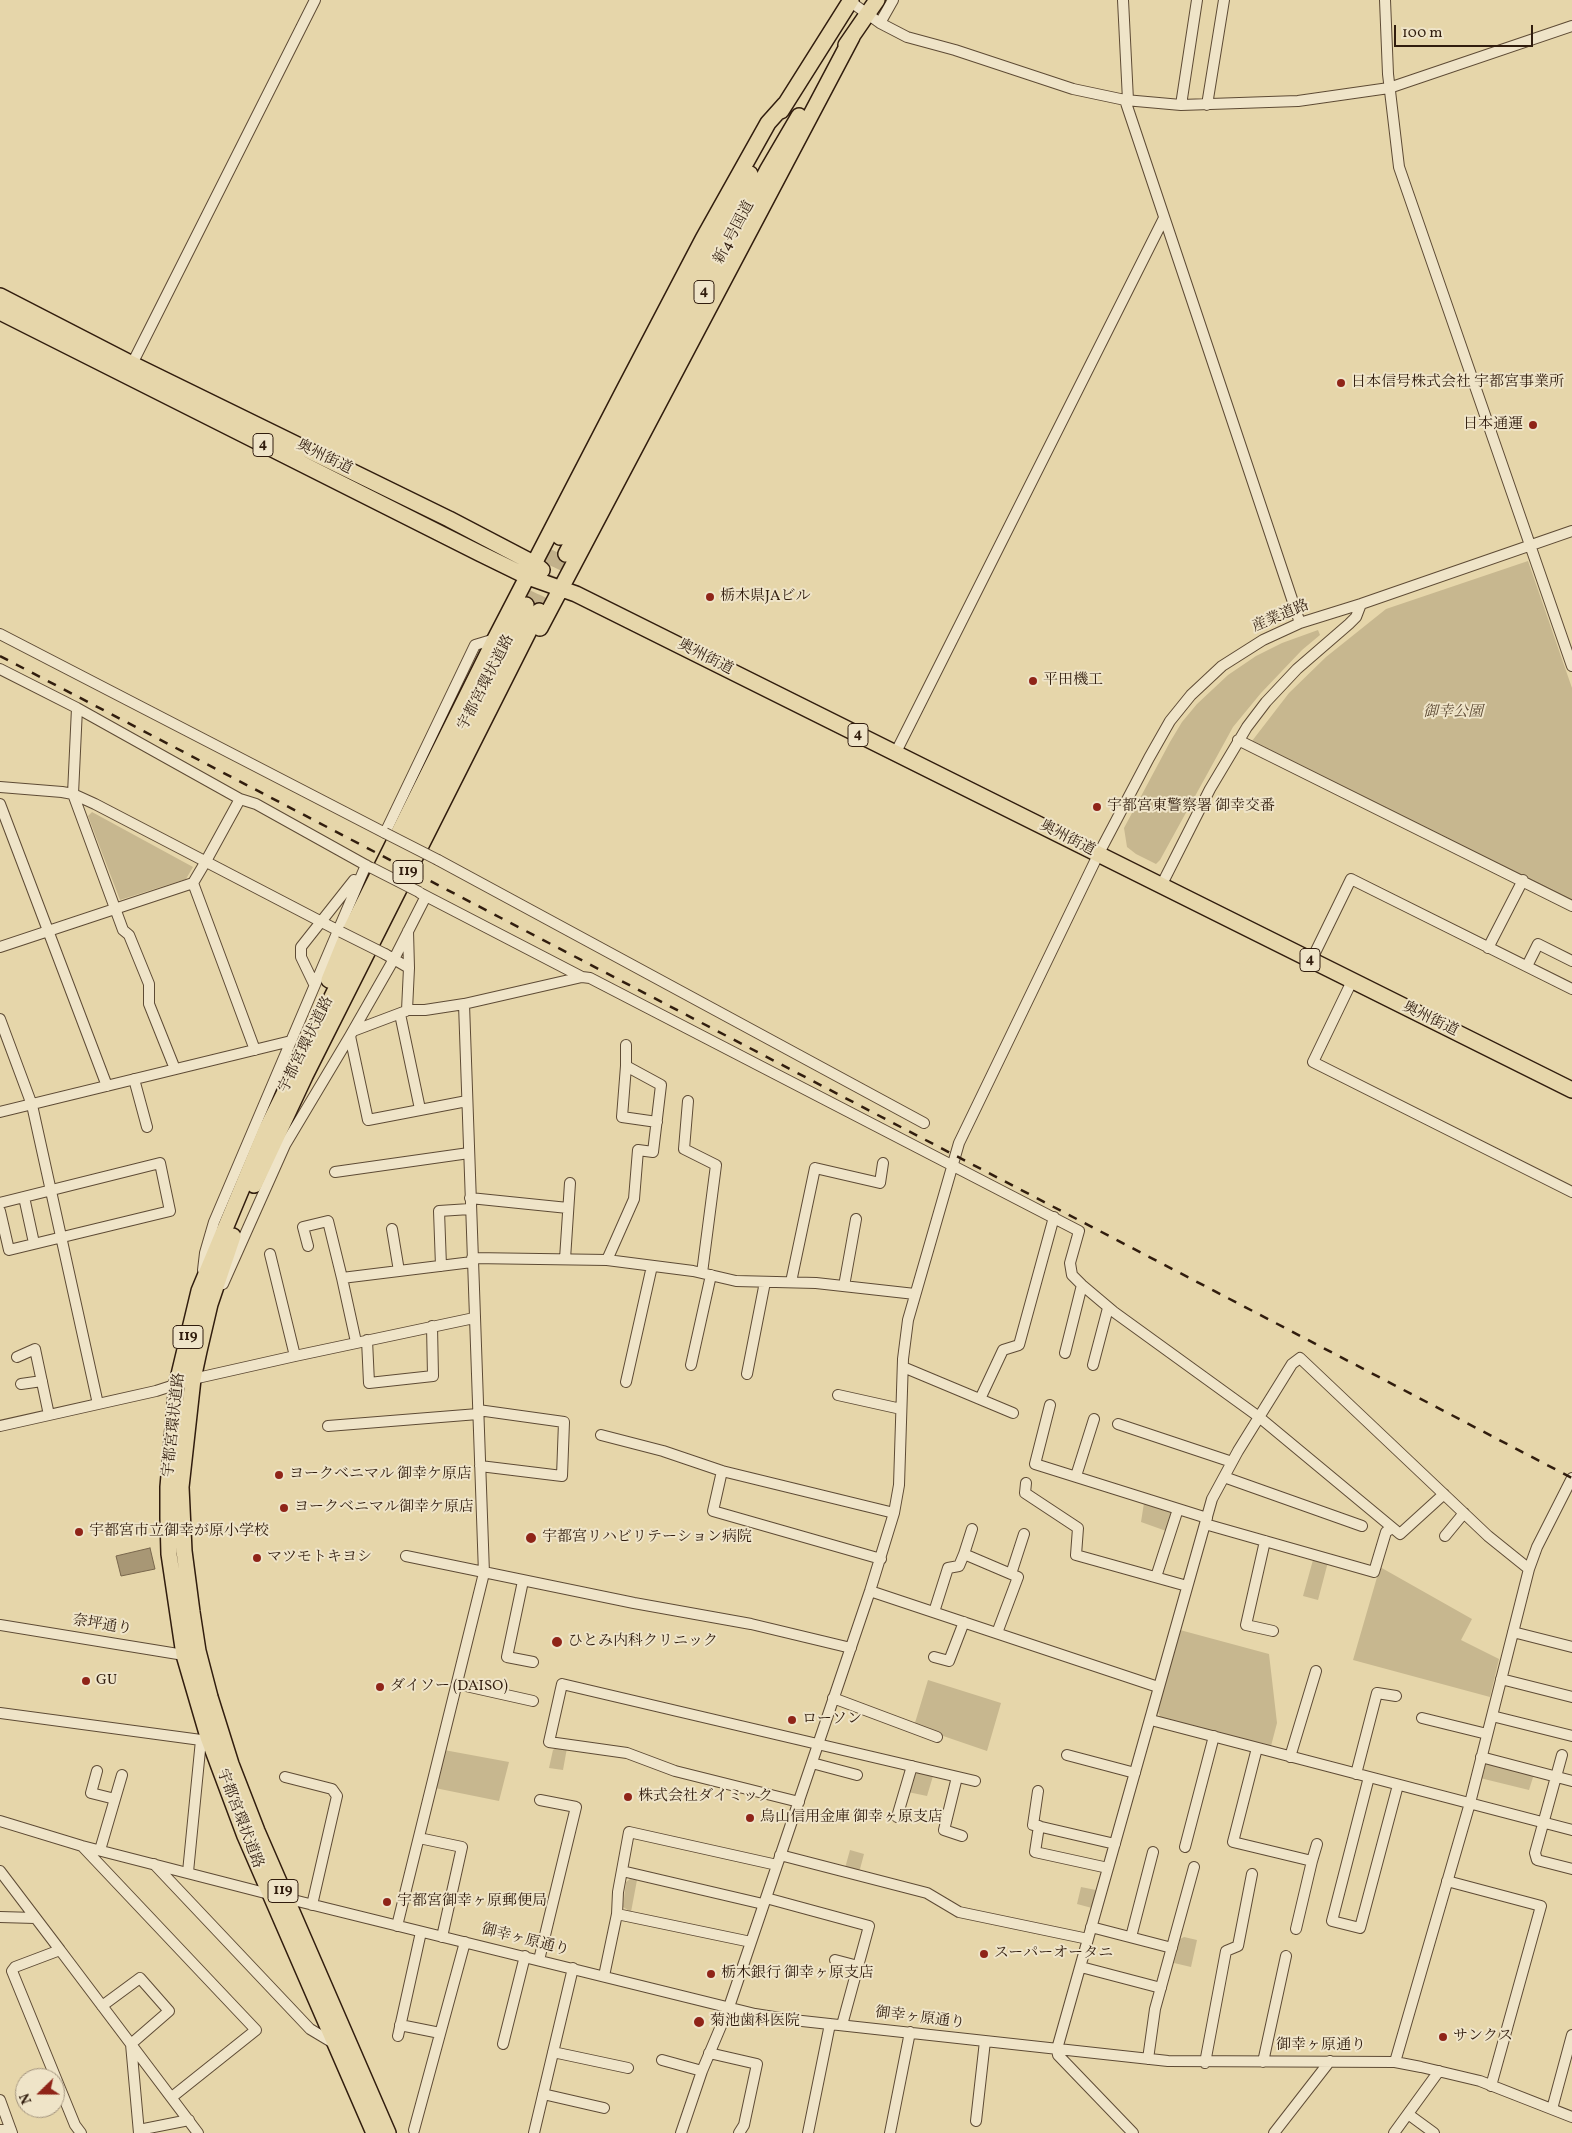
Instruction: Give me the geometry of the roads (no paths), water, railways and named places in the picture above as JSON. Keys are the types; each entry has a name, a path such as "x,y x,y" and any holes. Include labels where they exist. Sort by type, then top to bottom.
{"highway":[{"name":"新4号国道","path":"849,0 785,104 560,552 768,169 814,90 852,37 873,19 878,0"},
{"path":"277,1133 316,1072 524,657 852,37"},
{"path":"302,1054 344,943 531,570 703,239 768,123 785,104"},
{"name":"奥州街道","path":"0,296 129,370"},
{"name":"奥州街道","path":"0,312 129,370 531,570 562,588 1572,1090"},
{"name":"宇都宮環状道路","path":"380,2131 232,1764 210,1697 191,1653 188,1584 181,1520 181,1487 193,1379 210,1304 229,1245 277,1133 533,608 302,1054 267,1128 199,1291 177,1383 168,1486 169,1554 191,1653 205,1738 244,1836 335,2044 380,2131"}],"street":[{"path":"129,370 315,0"},
{"path":"849,0 873,19 907,37 955,50 1073,88 1127,100 1181,105 1298,101 1390,88 1572,26"},
{"path":"873,19 893,0"},
{"path":"1123,0 1127,100 1164,218 1300,623"},
{"path":"1181,105 1197,0"},
{"path":"1207,105 1224,0"},
{"path":"1385,0 1390,88 1399,167 1572,666"},
{"path":"895,754 1164,218"},
{"name":"産業道路","path":"681,2133 702,2071 729,2007 881,1559 894,1514 899,1485 902,1367 908,1320 960,1143 1098,855 1149,758 1180,708 1204,682 1231,659 1263,640 1300,623 1361,604 1572,531"},
{"path":"1161,886 1210,789 1238,740 1258,712 1285,681 1356,617 1361,604"},
{"path":"0,634 438,860 924,1123"},
{"path":"384,833 475,645 496,640"},
{"path":"0,669 77,708 240,799 256,804 369,866 582,977"},
{"path":"77,708 73,794 123,930 129,935 149,984 149,1004 175,1069"},
{"path":"1238,740 1572,906"},
{"path":"0,787 73,794 96,804 390,956 409,968"},
{"path":"0,948 193,883 240,799"},
{"path":"0,804 107,1086"},
{"path":"314,984 300,952 304,942 369,866"},
{"path":"199,1291 205,1253 214,1222 314,984 369,866"},
{"path":"1311,961 1351,879 1572,989"},
{"path":"1488,948 1523,880"},
{"path":"193,883 255,1050"},
{"path":"210,1304 228,1273 285,1145 352,1034 390,956 408,930 423,894"},
{"path":"408,930 409,968 404,1012 420,1110"},
{"path":"1527,966 1538,944 1572,961"},
{"path":"352,1034 404,1012 464,1004 582,977 590,978 952,1167 1079,1231 1070,1263 1072,1275 1082,1286 1108,1308 1259,1417 1400,1534 1444,1494"},
{"path":"1352,981 1313,1062 1572,1192"},
{"path":"397,1926 484,1573 464,1004"},
{"path":"0,1019 32,1104 98,1404"},
{"path":"352,1034 368,1120 467,1101"},
{"path":"0,1112 291,1041"},
{"path":"626,1045 622,1117 657,1122"},
{"path":"607,1260 634,1200 638,1150 653,1152 661,1085 626,1066"},
{"path":"134,1079 147,1127"},
{"path":"688,1101 684,1149 716,1166 706,1274 691,1365"},
{"path":"335,1172 469,1153"},
{"path":"0,1202 160,1163 170,1211 8,1250 0,1211"},
{"path":"791,1282 815,1168 880,1182 883,1163"},
{"path":"565,1260 570,1183"},
{"path":"24,1197 34,1243"},
{"path":"470,1198 568,1208"},
{"path":"441,1266 439,1210 470,1209"},
{"path":"980,1399 1003,1350 1019,1345 1054,1218"},
{"path":"844,1286 856,1219"},
{"path":"308,1246 304,1227 328,1221 356,1342"},
{"path":"392,1230 399,1271"},
{"path":"270,1254 295,1356"},
{"path":"342,1278 441,1266 472,1260 607,1260 706,1274 736,1281 791,1282 915,1294"},
{"path":"626,1382 652,1266"},
{"path":"747,1374 765,1282"},
{"path":"1065,1353 1082,1286"},
{"path":"1093,1365 1108,1308"},
{"path":"0,1426 156,1391 193,1379 356,1342 474,1318"},
{"path":"367,1340 369,1384 433,1376 432,1326"},
{"path":"17,1357 35,1350 49,1415"},
{"path":"1133,2133 1058,2055 1057,2049 1212,1499 1232,1462 1292,1364 1300,1358 1488,1536 1529,1569"},
{"path":"902,1367 1014,1413"},
{"path":"21,1384 42,1381"},
{"path":"838,1395 901,1409"},
{"path":"1050,1405 1035,1464 1178,1509 1206,1521 1265,1541 1374,1572 1386,1532 1392,1528"},
{"path":"328,1426 478,1412 564,1422 562,1476 480,1466"},
{"path":"1076,1476 1094,1419"},
{"path":"1118,1424 1232,1462"},
{"path":"601,1435 663,1451 722,1470 894,1514"},
{"path":"722,1470 713,1511 881,1559"},
{"path":"1224,1477 1362,1526"},
{"path":"1396,2062 1470,1803 1529,1569 1537,1547 1569,1490 1572,1478"},
{"path":"1026,1483 1025,1493 1078,1528 1076,1555 1187,1586"},
{"path":"1156,1577 1178,1509"},
{"path":"1445,1536 1464,1513"},
{"path":"934,1612 948,1568 960,1566 972,1530"},
{"path":"1011,1574 1024,1534"},
{"path":"1265,1541 1246,1625 1272,1631"},
{"path":"964,1554 1018,1576 997,1634"},
{"path":"406,1556 523,1581 751,1624 851,1648"},
{"path":"523,1581 507,1657 533,1662"},
{"path":"870,1591 1158,1687"},
{"path":"934,1657 949,1661 964,1622"},
{"name":"奈坪通り","path":"0,1624 191,1653"},
{"path":"1513,1632 1572,1647"},
{"path":"1290,1757 1316,1671"},
{"path":"1501,1680 1572,1697"},
{"path":"457,1684 533,1701"},
{"path":"798,1802 675,1771 627,1753 549,1742 562,1684 975,1781"},
{"path":"1356,1774 1377,1693 1396,1696"},
{"path":"833,1698 937,1737"},
{"path":"0,1713 205,1738 188,1872"},
{"path":"1492,1716 1572,1736"},
{"path":"1422,1718 1487,1734"},
{"path":"1151,1720 1572,1830"},
{"path":"1185,1846 1214,1736"},
{"path":"1257,1748 1233,1842 1312,1861"},
{"path":"1067,1755 1135,1773"},
{"path":"1562,1755 1535,1854 1537,1860 1572,1869"},
{"path":"1481,1757 1572,1781"},
{"path":"812,1763 857,1775"},
{"path":"897,1818 912,1766"},
{"path":"97,1771 91,1793 115,1800"},
{"path":"100,1850 122,1775"},
{"path":"285,1777 332,1789 337,1796 312,1905"},
{"path":"957,1777 944,1830 962,1836"},
{"path":"1369,1777 1332,1921 1360,1928 1398,1785"},
{"path":"1038,1791 1033,1825 1115,1844"},
{"path":"539,1960 576,1807 540,1800"},
{"name":"御幸ヶ原通り","path":"0,1821 82,1846 312,1905 755,2014 1148,2059 1206,2063 1396,2062 1439,2071 1492,2086 1572,2117"},
{"path":"1039,1826 1035,1852 1108,1868"},
{"path":"604,1976 617,1914 618,1892 629,1832 777,1866"},
{"path":"418,1838 462,1847 442,1937"},
{"path":"1296,1929 1317,1844"},
{"path":"82,1846 256,2030 172,2097"},
{"path":"1131,1937 1153,1852"},
{"path":"780,1855 927,1893 959,1912 1088,1939"},
{"path":"154,1864 310,2029 335,2044"},
{"path":"1148,2059 1155,2009 1194,1867"},
{"path":"622,1871 764,1901 869,1926 842,2025"},
{"path":"0,1872 198,2133"},
{"path":"1206,2063 1226,1952 1238,1946 1252,1874"},
{"path":"1447,1881 1541,1906 1492,2086"},
{"path":"617,1914 750,1942"},
{"path":"0,1917 35,1918"},
{"path":"1091,1927 1172,1948"},
{"path":"398,2036 421,1932"},
{"path":"414,2130 465,1942"},
{"path":"60,1950 15,1967 12,1972 75,2125 81,2133"},
{"path":"503,2044 525,1956"},
{"path":"1263,2062 1286,1956"},
{"path":"836,1960 858,1966"},
{"path":"1081,1967 1161,1988"},
{"path":"534,2133 573,1968"},
{"path":"102,2006 140,1978 169,2011 131,2044"},
{"path":"808,2133 830,2024"},
{"path":"400,2025 440,2034"},
{"path":"890,2133 910,2032"},
{"path":"1552,2109 1572,2035"},
{"path":"976,2121 985,2041"},
{"path":"131,2044 139,2132 189,2120"},
{"path":"553,2052 628,2068"},
{"path":"709,2053 757,2064 744,2124 739,2133"},
{"path":"662,2060 702,2071"},
{"path":"1274,2133 1330,2061"},
{"path":"1394,2133 1439,2071"},
{"path":"543,2094 604,2108"},
{"path":"0,2100 7,2131"},
{"path":"1408,2114 1434,2133"}],"tunnel":[{"path":"526,605 553,549"},
{"path":"539,611 566,554"}],"railway":[{"path":"0,656 1572,1478"}],"place":[{"name":"日本信号株式会社 宇都宮事業所","path":"1341,383"},
{"name":"日本通運","path":"1533,425"},
{"name":"栃木県JAビル","path":"710,597"},
{"name":"平田機工","path":"1033,681"},
{"name":"宇都宮東警察署 御幸交番","path":"1097,807"},
{"name":"ヨークベニマル 御幸ケ原店","path":"279,1475"},
{"name":"ヨークベニマル御幸ケ原店","path":"284,1508"},
{"name":"宇都宮市立御幸が原小学校","path":"79,1532"},
{"name":"宇都宮リハビリテーション病院","path":"531,1538"},
{"name":"マツモトキヨシ","path":"257,1558"},
{"name":"ひとみ内科クリニック","path":"557,1642"},
{"name":"GU","path":"86,1681"},
{"name":"ダイソー (DAISO)","path":"380,1687"},
{"name":"ローソン","path":"792,1720"},
{"name":"株式会社ダイミック","path":"628,1797"},
{"name":"烏山信用金庫 御幸ヶ原支店","path":"750,1818"},
{"name":"宇都宮御幸ヶ原郵便局","path":"387,1902"},
{"name":"スーパーオータニ","path":"984,1954"},
{"name":"栃木銀行 御幸ヶ原支店","path":"711,1974"},
{"name":"菊池歯科医院","path":"699,2022"},
{"name":"サンクス","path":"1443,2037"}],"park label":[{"name":"御幸公園","path":"1453,713"}]}
